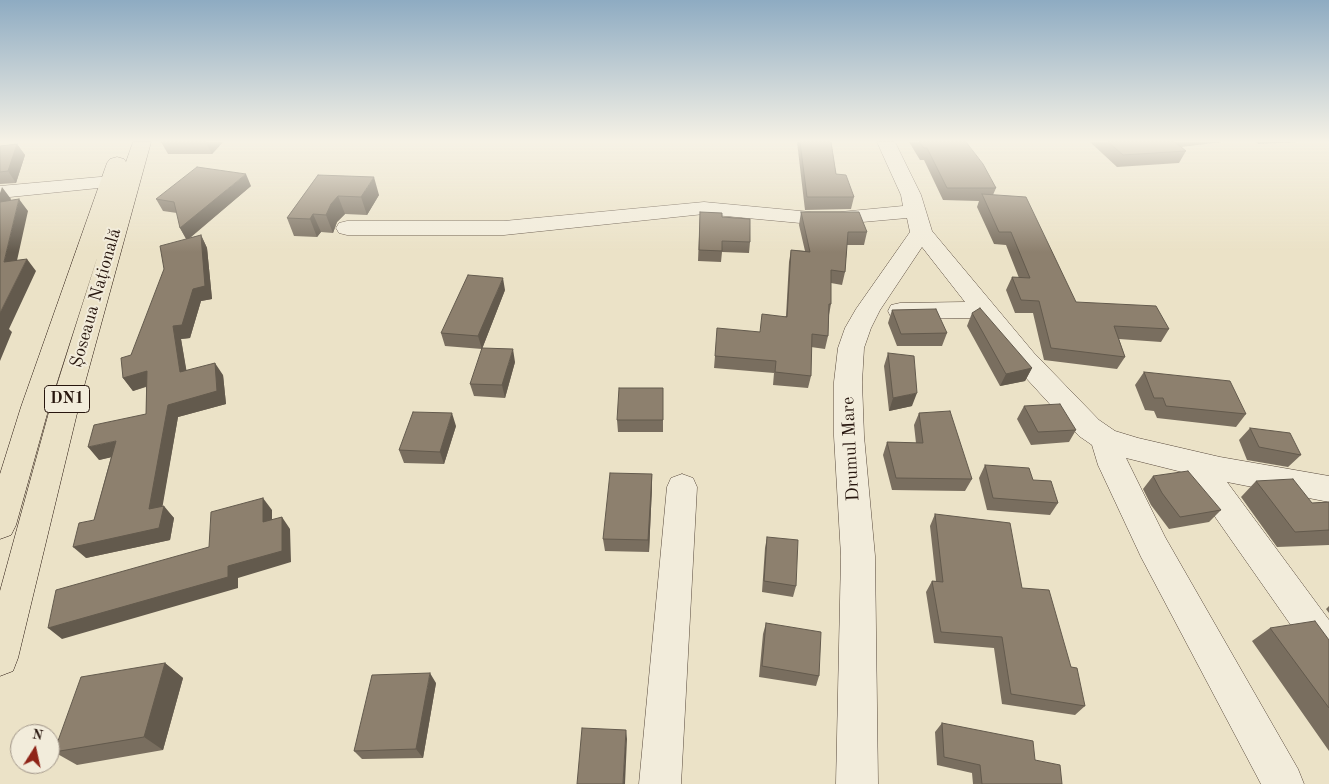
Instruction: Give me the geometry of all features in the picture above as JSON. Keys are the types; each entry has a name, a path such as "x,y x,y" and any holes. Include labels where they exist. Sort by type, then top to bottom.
{"highway":[{"name":"Șoseaua Națională","path":"0,525 35,407 112,179"},
{"name":"Șoseaua Națională","path":"0,658 66,401 131,179"}],"street":[{"path":"904,179 919,221 984,310 1025,360 1089,428 1106,439 1138,450 1329,490"},
{"path":"0,192 111,182"},
{"path":"347,228 504,228 704,208 811,218 919,221"},
{"name":"Drumul Mare","path":"858,784 858,556 849,436 848,382 851,348 858,328 868,309 919,221"},
{"path":"868,309 984,310"},
{"path":"1106,439 1113,465 1153,547 1283,784"},
{"path":"1200,464 1238,526 1329,649"},
{"path":"660,784 682,487"}],"building":[{"path":"182,179 240,179 180,228 174,202 156,199"},
{"path":"315,179 373,179 361,197 338,196 331,204 326,215 313,214 310,219 287,218"},
{"path":"805,179 847,179 854,197 807,197"},
{"path":"942,179 991,179 996,188 947,188"},
{"path":"982,194 1026,197 1076,302 1156,306 1169,329 1114,326 1125,357 1051,348 1039,301 1021,300 1012,277 1030,278 1011,232 999,232"},
{"path":"19,199 4,262 27,259 0,313 0,202"},
{"path":"700,212 722,213 722,217 750,219 750,242 722,241 722,251 699,250"},
{"path":"801,212 859,212 867,232 848,232 845,272 831,270 831,304 829,304 828,336 812,334 811,376 775,372 776,361 715,356 717,328 760,332 762,314 787,317 791,250 810,252"},
{"path":"201,235 205,286 193,289 182,325 173,326 180,372 215,363 217,391 168,405 149,509 164,506 159,528 73,547 79,523 94,520 116,441 88,447 94,425 146,414 147,371 123,378 121,358 131,355 164,269 160,246"},
{"path":"468,275 503,278 478,336 441,333"},
{"path":"980,308 1032,368 1006,374 972,313"},
{"path":"936,309 947,333 901,334 892,310"},
{"path":"482,348 513,349 502,385 470,384"},
{"path":"888,353 914,356 917,393 893,398"},
{"path":"1144,372 1230,381 1246,414 1166,406 1163,398 1154,398"},
{"path":"619,388 663,388 663,420 617,420"},
{"path":"1060,404 1076,430 1038,432 1024,406"},
{"path":"950,411 972,479 896,478 887,442 923,443 919,413"},
{"path":"413,412 452,413 440,452 399,450"},
{"path":"1250,428 1290,433 1301,455 1259,447"},
{"path":"985,465 1029,468 1033,480 1051,481 1058,503 993,498"},
{"path":"1188,471 1221,510 1180,517 1162,493 1153,476"},
{"path":"610,473 652,474 648,540 603,539"},
{"path":"1293,479 1312,503 1329,502 1329,530 1295,532 1256,481"},
{"path":"263,498 263,522 282,517 282,551 228,566 228,577 48,628 56,590 209,547 211,512"},
{"path":"935,514 1010,523 1022,588 1049,590 1071,667 1077,668 1085,706 1011,694 1002,637 941,632 932,581 943,582"},
{"path":"767,537 798,540 796,586 764,581"},
{"path":"1315,621 1329,640 1329,708 1270,628"},
{"path":"766,623 821,632 819,676 762,666"},
{"path":"165,663 144,737 60,751 60,735 81,677"},
{"path":"430,673 416,749 354,751 372,675"},
{"path":"942,723 1033,741 1035,760 1060,765 1062,784 982,784 980,765 944,757"},
{"path":"582,728 626,730 623,784 577,784"}]}
